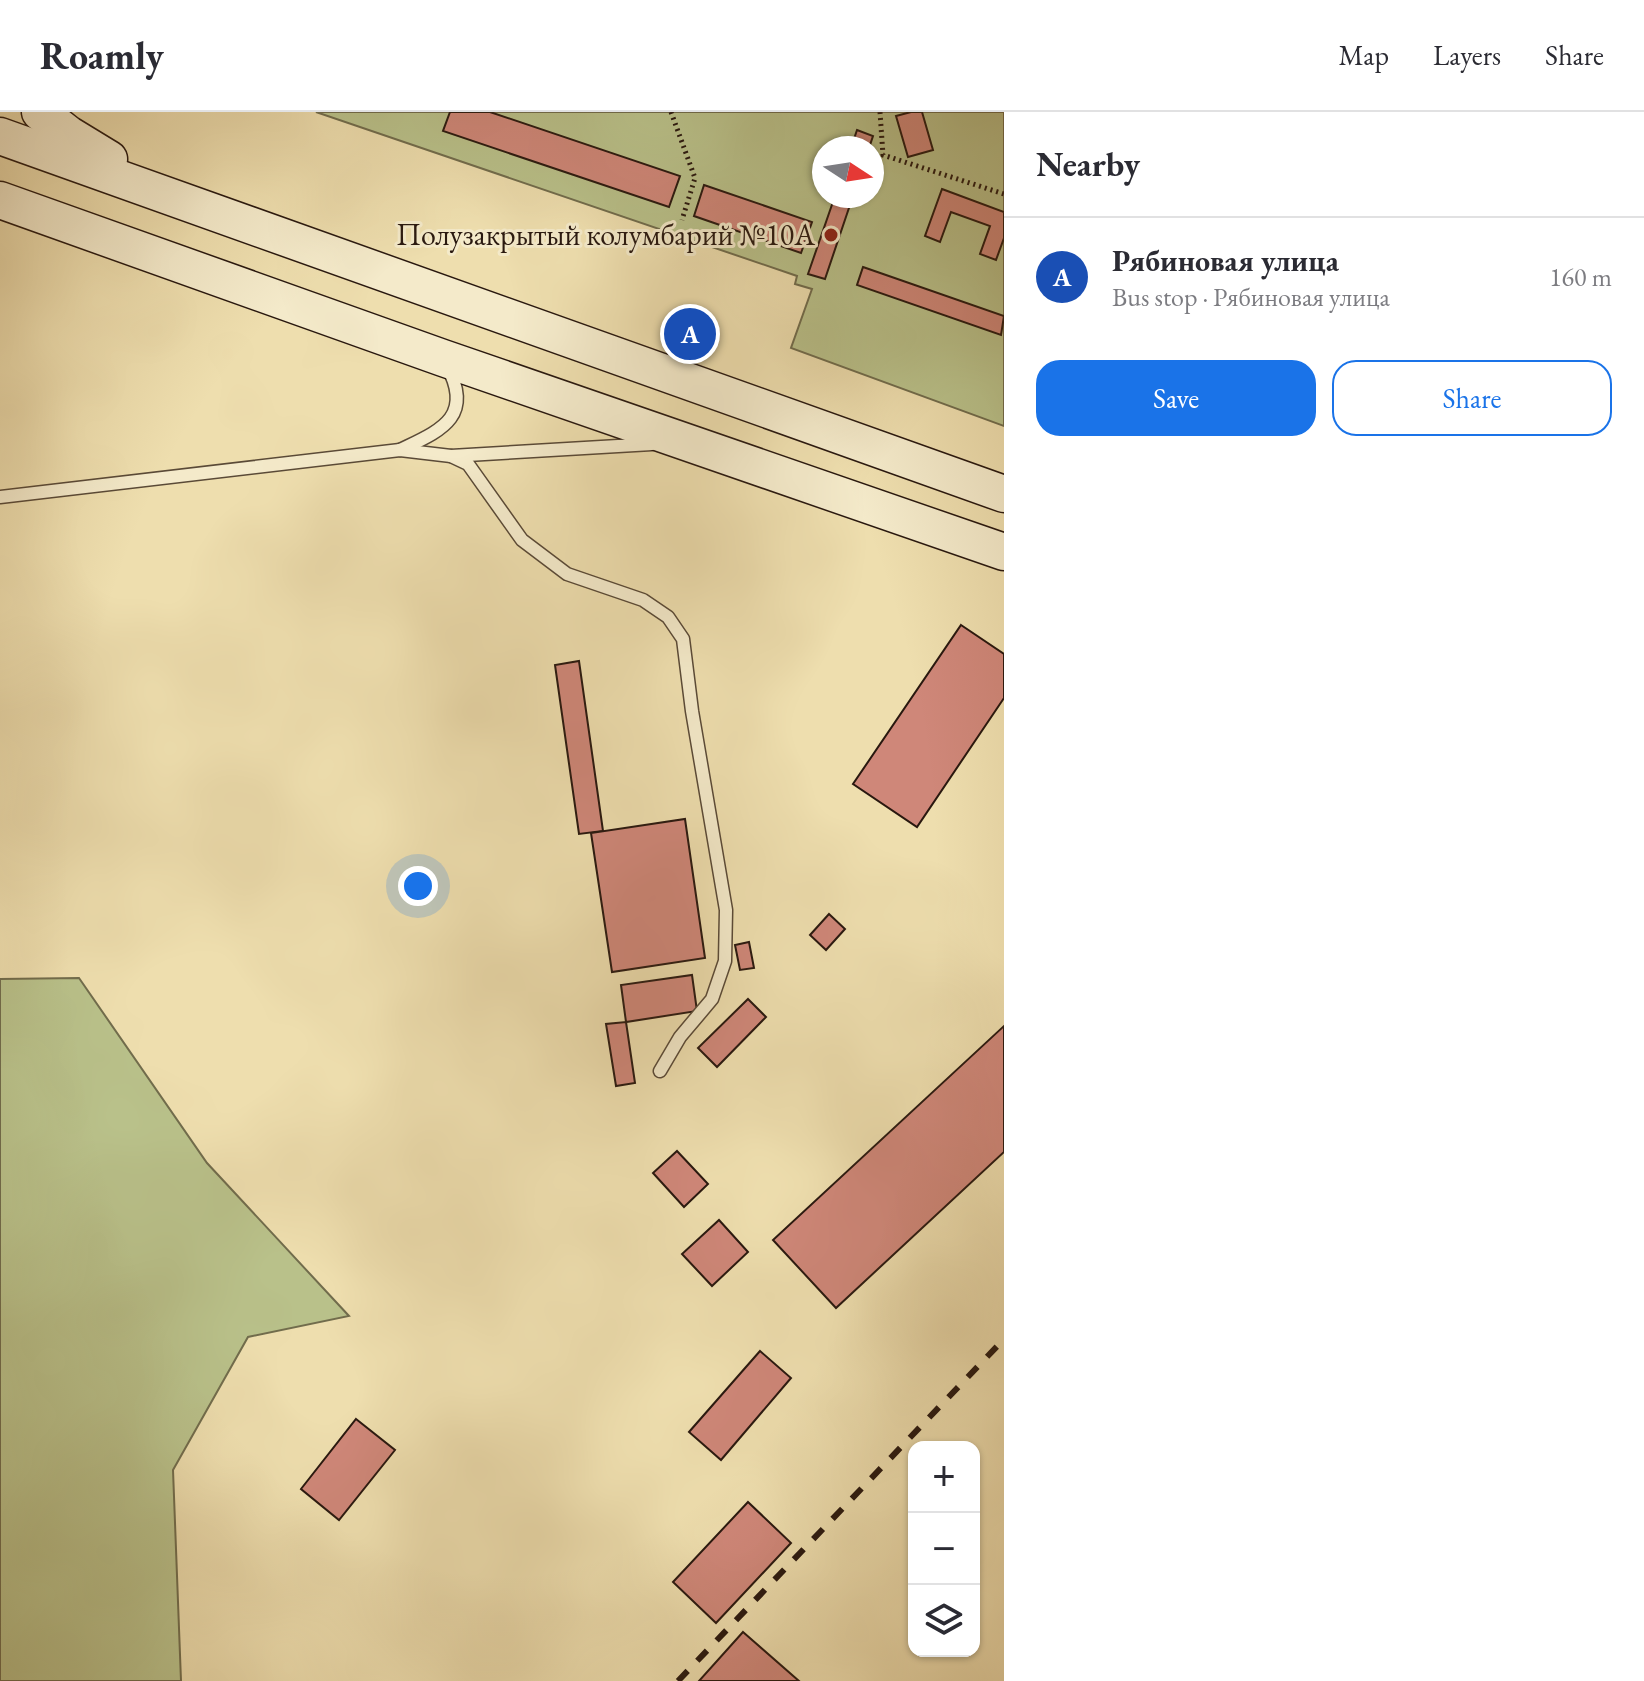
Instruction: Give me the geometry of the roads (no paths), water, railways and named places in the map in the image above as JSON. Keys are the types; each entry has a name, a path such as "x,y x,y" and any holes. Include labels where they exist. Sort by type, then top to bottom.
{"main road":[{"path":"40,112 68,134 175,199"},
{"path":"0,136 1004,494"},
{"path":"0,200 443,358 1004,552"}],"lane":[{"path":"400,450 444,429 457,404 453,377 443,358"},
{"path":"0,497 400,450 451,456 691,443"},
{"path":"451,456 468,464 522,540 567,574 643,600 668,617 683,639 726,910 725,961 712,999 680,1037 660,1071"}],"railway":[{"path":"678,1681 1004,1339"}],"place":[{"name":"Полузакрытый колумбарий №10А","path":"831,235"},
{"name":"Рябиновая улица","path":"690,334"}]}
